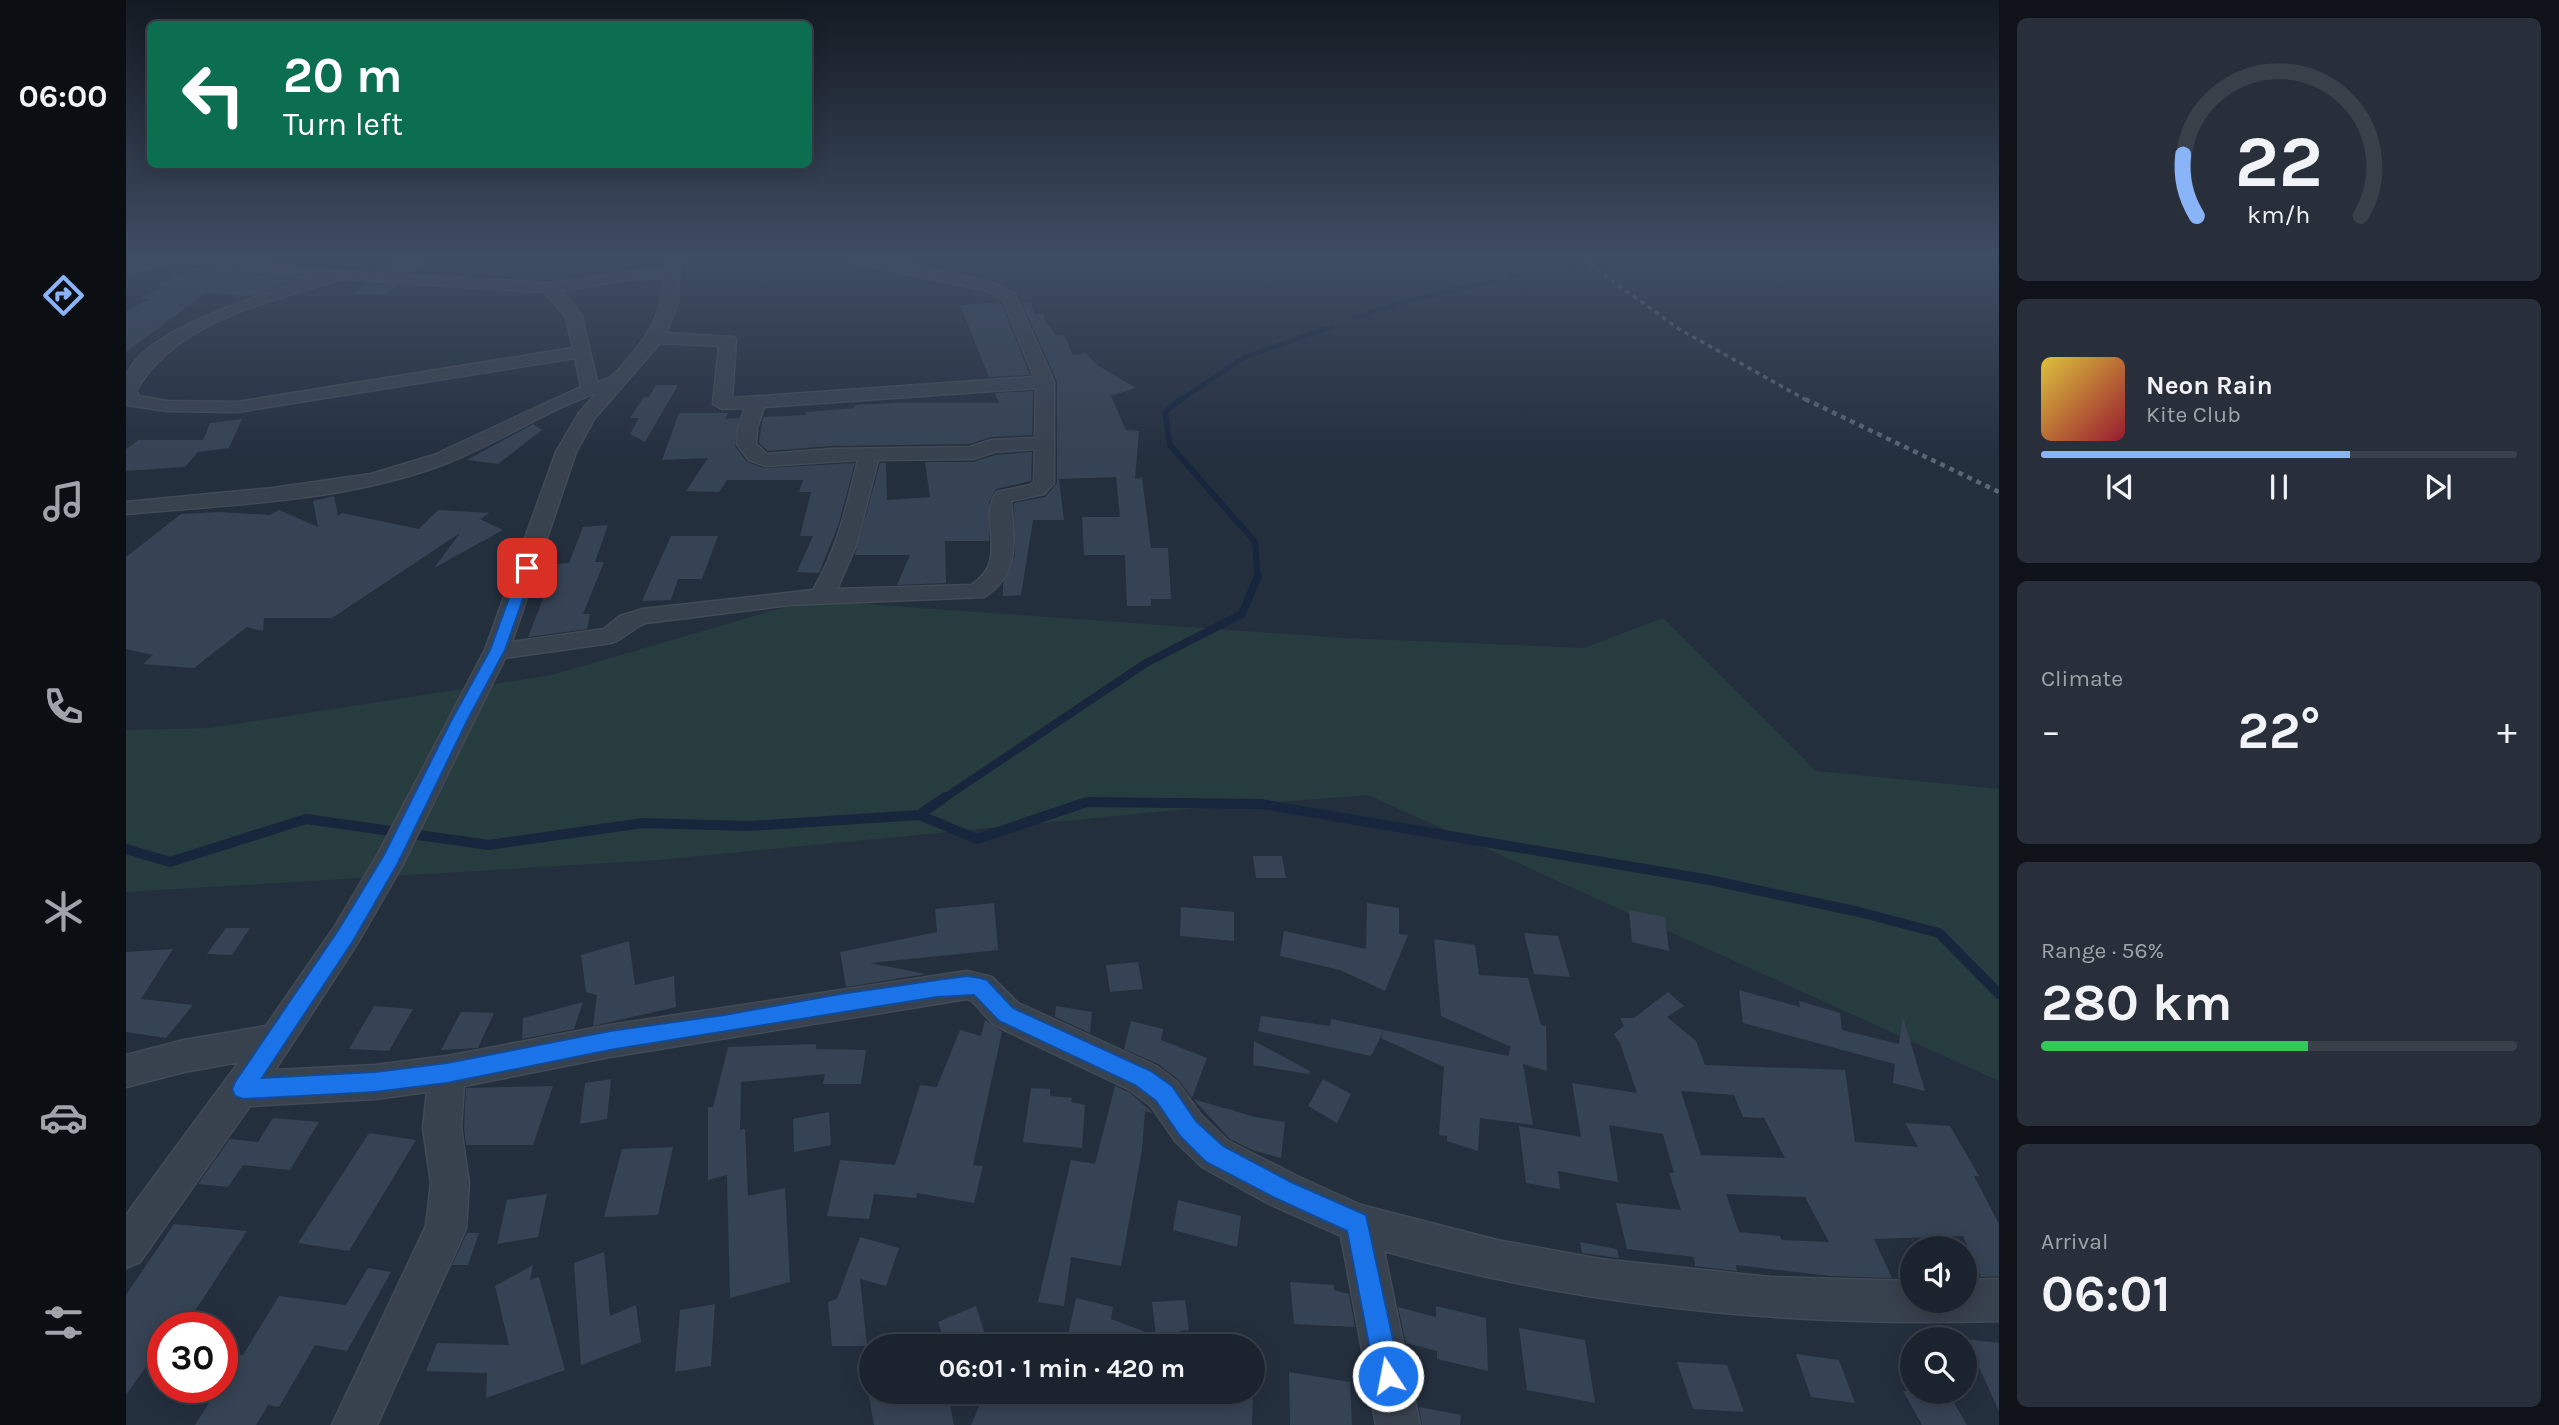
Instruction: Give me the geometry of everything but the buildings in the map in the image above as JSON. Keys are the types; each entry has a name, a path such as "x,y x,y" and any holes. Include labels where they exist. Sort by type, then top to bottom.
{"street":[{"path":"201,326 164,346 132,376 127,391 134,401 167,406 236,407 582,352"},
{"path":"576,326 590,389"},
{"path":"126,1248 243,1089 346,935 391,858 497,650 566,452 586,417 656,338 661,326"},
{"path":"497,650 525,649 605,637 628,621 643,616 735,604 821,597 939,595 976,592 987,587 1002,568 1001,500 1004,496 1042,487 1045,382 1022,326"},
{"path":"656,338 728,341 720,401 722,404 1045,382"},
{"path":"126,508 260,495 374,480 441,459 590,389 614,385"},
{"path":"756,402 745,436 747,449 756,458 774,460 968,453 991,446 1044,443"},
{"path":"821,597 836,569 858,503 869,455"},
{"path":"243,1089 375,1082 447,1073 610,1041 840,1003 947,987 980,986 1006,1014 1143,1078 1164,1094 1188,1128 1214,1154 1283,1190 1358,1224 1542,1269 1721,1295 1948,1303 1999,1300"},
{"path":"126,1071 184,1056 276,1040"},
{"path":"354,1425 446,1229 450,1183 442,1128 447,1073"},
{"path":"1358,1224 1398,1425"}],"green space":[{"path":"809,600 1342,638 1584,648 1663,618 1816,771 1999,789 1999,1081 1368,795 1209,807 658,860 126,892 126,730 210,728 552,675"}],"waterway":[{"path":"1179,401 1245,357 1331,327"},
{"path":"1181,399 1165,412 1170,445 1255,542 1258,576"},
{"path":"943,799 1146,663 1242,614 1258,576"},
{"path":"919,815 945,797"},
{"path":"919,815 977,839 1087,802 1261,804 1710,880 1859,912 1939,933 1999,994"},
{"path":"126,849 170,862 306,819 489,845 643,823 749,826 919,815"}],"railway":[{"path":"1674,326 1808,401"},
{"path":"1805,399 1999,492"}],"route":[{"path":"527,568 497,650 391,858 346,935 243,1089 375,1082 447,1073 610,1041 840,1003 937,988 980,986 1006,1014 1143,1078 1164,1094 1188,1128 1214,1154 1283,1190 1358,1224 1388,1376"}]}
